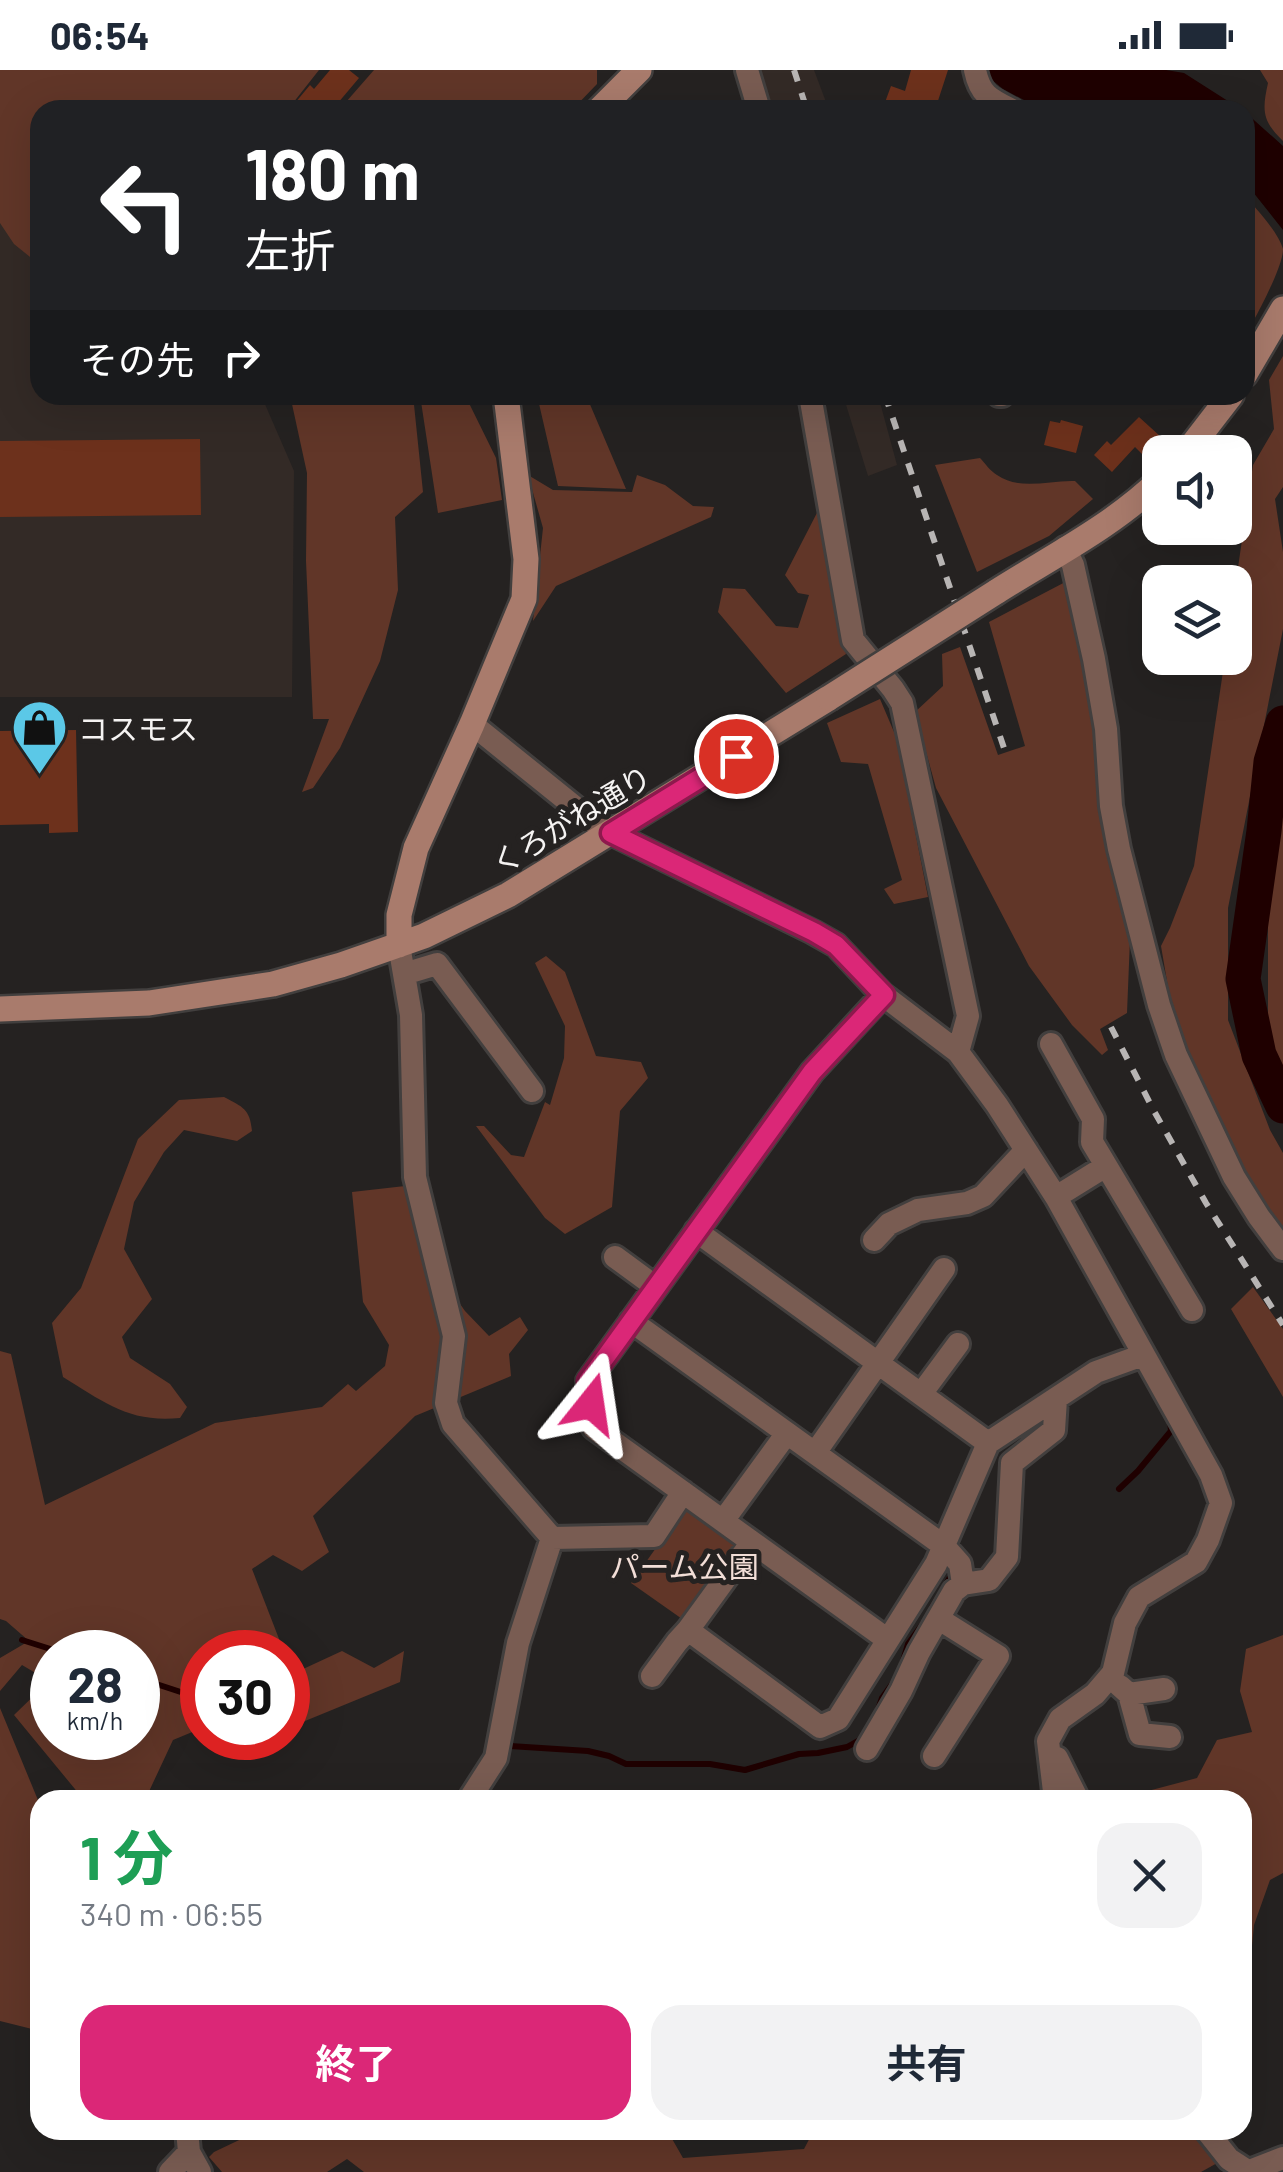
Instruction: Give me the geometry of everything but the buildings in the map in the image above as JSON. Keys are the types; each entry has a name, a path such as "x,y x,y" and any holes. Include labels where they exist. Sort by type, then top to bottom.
{"street":[{"path":"609,100 638,70"},
{"path":"748,70 756,100"},
{"path":"975,70 985,100"},
{"path":"1255,357 1283,309"},
{"path":"507,405 526,559 524,598 416,848 399,915 399,946 410,1015 415,1177 454,1336 446,1403 452,1424 552,1538 654,1536 683,1492"},
{"path":"812,405 853,640 902,703 968,1016 958,1052"},
{"path":"1200,435 1223,405"},
{"name":"くろがね通り","path":"0,1009 149,1003 210,994 304,977 436,932 482,910 611,833 1142,497"},
{"path":"1066,548 1094,659 1106,729 1118,849 1159,1005 1176,1055 1234,1177 1283,1249"},
{"path":"472,724 596,824 836,945 884,995 958,1052 998,1105 1056,1197 1211,1475 1221,1503 1196,1562 1140,1597 1125,1623 1114,1672 1095,1694 1060,1719 1048,1742 1054,1790"},
{"path":"404,974 437,964 532,1091"},
{"path":"884,995 812,1072 588,1381 594,1428 888,1640"},
{"path":"1051,1044 1092,1119 1092,1142 1192,1310"},
{"path":"874,1240 890,1224 918,1210 966,1203 983,1196 1026,1150"},
{"path":"1056,1197 1106,1166"},
{"path":"696,1231 988,1443"},
{"path":"615,1257 656,1287"},
{"path":"815,1453 944,1269"},
{"path":"631,1321 944,1546 962,1574 989,1580 1007,1557 1012,1463 1054,1430 1056,1399"},
{"path":"921,1394 958,1344"},
{"path":"688,1630 820,1727 838,1719 936,1564 988,1443 1096,1372 1144,1355"},
{"path":"723,1521 787,1432"},
{"path":"475,1790 496,1758 518,1644 552,1538"},
{"path":"652,1676 752,1542"},
{"path":"867,1749 962,1574"},
{"path":"934,1756 998,1656 939,1618"},
{"path":"1110,1677 1129,1694 1140,1734 1170,1736"},
{"path":"1129,1694 1164,1689"},
{"path":"1048,1742 1073,1790"},
{"path":"1214,2140 1248,2172 1283,2158"},
{"path":"170,2172 192,2151"}],"shaded area":[{"path":"752,70 814,70 825,100 761,100"},
{"path":"980,70 1166,70 1184,73 1226,100 1024,100"},
{"path":"1255,121 1283,146 1283,230 1255,195"},
{"path":"0,203 30,239 30,405 265,405 294,471 292,697 0,697"},
{"path":"846,405 881,405 897,465 868,476"}],"green space":[{"path":"0,70 319,70 295,100 30,100 30,257 14,244 0,223"},
{"path":"374,70 597,70 597,84 582,100 348,100"},
{"path":"1260,70 1283,70 1283,141 1265,115 1268,83"},
{"path":"1255,208 1283,249 1274,280 1255,317"},
{"path":"1283,356 1283,487 1275,499 1283,552 1283,629 1228,908 1228,1020 1270,1130 1283,1153 1283,1228 1260,1199 1202,1092 1175,1028 1161,946 1194,866 1222,675 1252,675 1252,565 1238,565 1241,545 1252,545 1253,465 1274,429 1269,380"},
{"path":"292,405 414,405 423,492 395,517 398,590 380,661 340,748 313,788 302,792 329,719 313,719 306,561 307,473"},
{"path":"422,405 470,405 496,458 502,500 438,513"},
{"path":"539,405 590,405 626,489 558,486"},
{"path":"980,458 1006,480 1025,484 1075,481 1093,499 1049,536 977,572 935,465"},
{"path":"528,475 553,490 632,492 637,475 665,485 693,506 714,507 711,517 556,586 533,621 543,528"},
{"path":"820,507 846,654 786,693 718,612 723,588 745,589 776,626 798,628 809,595 798,593 785,575"},
{"path":"1071,579 1130,939 1127,1013 1100,1029 1108,1050 1102,1055 1072,1025 1029,966 936,788 915,712 943,686 942,654 960,647 998,755 1025,746 989,622"},
{"path":"880,699 897,739 928,897 894,904 884,889 902,880 868,764 841,762 827,723"},
{"path":"1283,794 1283,1074 1268,1048 1268,877"},
{"path":"546,956 565,972 596,1056 641,1062 648,1078 620,1111 612,1207 565,1234 545,1218 476,1126 484,1126 511,1155 524,1157 545,1102 550,1105 564,1058 565,1026 535,963"},
{"path":"224,1097 244,1110 252,1131 237,1141 184,1130 164,1152 134,1202 124,1249 152,1299 122,1337 130,1358 170,1384 187,1407 180,1418 131,1414 63,1377 52,1323 81,1288 138,1139 179,1100"},
{"path":"405,1186 425,1254 465,1311 489,1336 520,1317 528,1330 509,1354 511,1376 415,1416 313,1516 329,1552 302,1571 273,1555 252,1569 276,1630 180,1630 180,1737 173,1740 150,1790 76,1790 51,1760 160,1760 160,1630 30,1630 30,1670 22,1665 0,1691 0,1658 29,1641 0,1619 0,1351 11,1354 45,1505 215,1423 322,1407 348,1384 356,1391 385,1366 389,1345 363,1302 352,1192"},
{"path":"1253,1287 1283,1329 1283,1397 1231,1309"},
{"name":"パーム公園","path":"683,1510 692,1510 733,1540 736,1549 685,1621 631,1583"},
{"path":"1283,1635 1283,1873 1270,1880 1254,1925 1252,1945 1252,1790 1152,1790 1197,1778 1217,1740 1252,1732 1240,1691 1246,1649"},
{"path":"342,1651 374,1668 404,1651 400,1682 310,1719 310,1666"},
{"path":"30,1699 30,1734 14,1715"},
{"path":"0,1708 34,1790 30,1790 30,2028 0,2021"},
{"path":"239,2140 673,2140 683,2158 804,2149 809,2140 1201,2140 1219,2162 1201,2172 364,2172 347,2159 327,2172 222,2172 209,2157"}],"waterway":[{"path":"1283,723 1271,762 1243,979 1259,1055 1283,1106"},
{"path":"1119,1489 1171,1431 1170,1420"},
{"path":"932,1607 949,1579 957,1575"},
{"path":"902,1664 908,1644 924,1622"},
{"path":"22,1640 30,1643"},
{"path":"877,1712 895,1680"},
{"path":"160,1685 180,1692"},
{"path":"510,1746 588,1751 626,1764 710,1764 745,1770 799,1754 847,1747 865,1737"}],"railway":[{"path":"794,70 804,100"},
{"path":"888,405 1006,754"},
{"path":"1111,1027 1206,1203 1283,1325"}],"place":[{"name":"コスモス","path":"39,777"}],"route":[{"path":"591,1404 588,1381 812,1072 884,995 836,945 611,833 736,756"}]}
